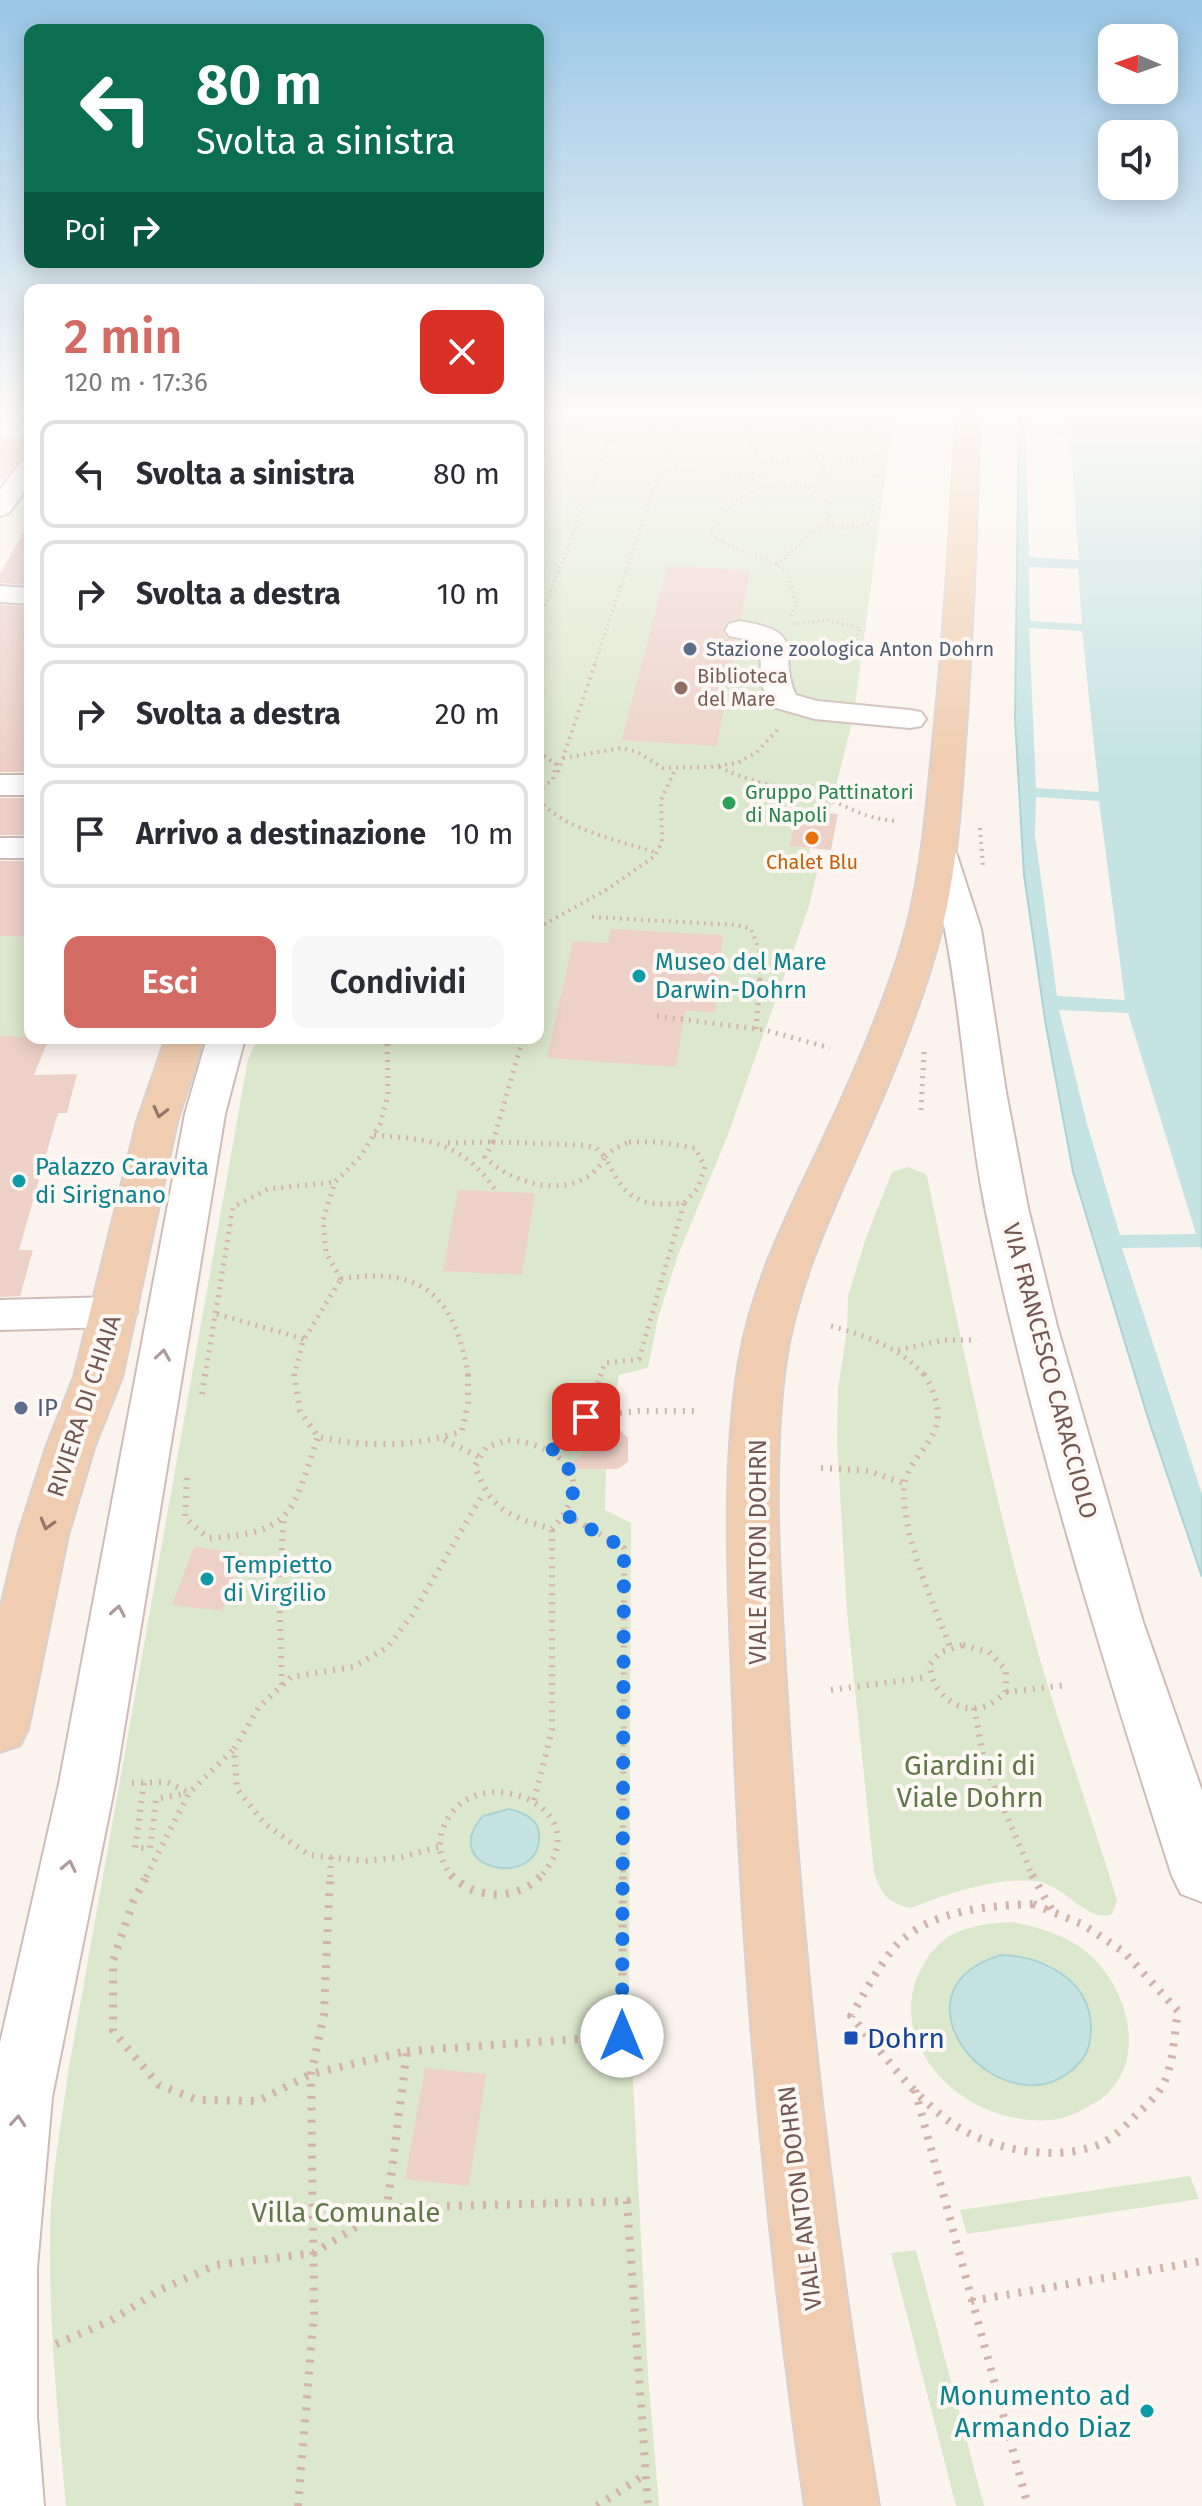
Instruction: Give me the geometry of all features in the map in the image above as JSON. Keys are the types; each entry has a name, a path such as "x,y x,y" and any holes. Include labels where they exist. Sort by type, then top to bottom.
{"main road":[{"name":"VIALE ANTON DOHRN","path":"842,2506 801,2222 782,2048 765,1831 753,1551 757,1415 766,1342 785,1275 818,1191 863,1096 899,1005 926,924 961,864 959,627 963,528"},
{"name":"RIVIERA DI CHIAIA","path":"0,1729 11,1634 71,1445 98,1377 157,1122 183,1044"}],"street":[{"path":"0,594 24,596"},
{"path":"739,630 759,633 775,647 777,686 784,701 815,710 910,719"},
{"path":"0,785 24,785"},
{"path":"0,848 24,848"},
{"name":"VIA FRANCESCO CARACCIOLO","path":"961,864 963,929 986,1092 1007,1208 1034,1326 1117,1622 1202,1876"},
{"path":"7,2506 1,2417 3,2268 20,2097 87,1784 199,1145 213,1077 224,1044"},
{"path":"0,1315 114,1312"}],"path":[{"path":"544,609 575,528"},
{"path":"544,786 555,780 558,772 640,528"},
{"path":"713,528 710,533 726,547 776,564 788,574 796,606 790,615 789,629 808,620 848,623 860,628 854,645 834,649 803,648"},
{"path":"776,564 796,552 804,536 817,528"},
{"path":"835,528 860,528"},
{"path":"562,758 622,748 637,752 663,768 675,770 737,763 756,753 799,705"},
{"path":"544,756 556,764 558,772"},
{"path":"718,766 749,782 822,797 869,819 896,821"},
{"path":"544,925 630,875 658,853 662,843 659,809 675,770"},
{"path":"544,807 593,832 658,853"},
{"path":"961,864 979,817"},
{"path":"592,917 737,925 751,929 758,944 756,1029"},
{"path":"657,1016 756,1029 830,1048"},
{"path":"921,1110 925,1038"},
{"path":"341,1279 326,1253 323,1220 335,1182 361,1156 380,1124 388,1095 387,1044"},
{"path":"521,1044 492,1144 485,1157 509,1176 556,1184 582,1183 597,1173 604,1154 624,1143 662,1143 695,1148 705,1167 698,1188 684,1203 639,1359 605,1363 586,1417 550,1447"},
{"path":"374,1135 448,1143 570,1144 595,1148 604,1154 617,1185 635,1201 654,1207 684,1203"},
{"path":"448,1143 474,1162 496,1191"},
{"path":"200,1401 233,1207 252,1193 266,1189 335,1182"},
{"path":"382,1275 419,1284 443,1301 470,1376 470,1401 462,1431 443,1439 399,1446 347,1444 318,1437 300,1411 295,1378 297,1350 341,1279 382,1275"},
{"path":"217,1314 304,1339"},
{"path":"831,1326 864,1335 897,1350 929,1380 935,1402 933,1439 903,1483 905,1510 950,1647"},
{"path":"897,1350 944,1340 977,1340"},
{"path":"586,1417 638,1411 696,1411"},
{"path":"188,1468 185,1518 208,1538 244,1537 274,1524 299,1496 307,1462 318,1437"},
{"path":"443,1439 480,1457"},
{"path":"508,1440 529,1440 550,1447 565,1461 576,1487 568,1516 552,1529 517,1518 490,1503 475,1466 486,1447 508,1440"},
{"path":"821,1468 869,1471 903,1483"},
{"path":"484,1492 412,1615 388,1647 353,1667 291,1677 259,1707 234,1749 189,1793 133,1902 113,1961 113,2031 159,2085 198,2100 258,2101 311,2074 407,2051 622,2036 624,1548 568,1516"},
{"path":"282,1686 279,1588 285,1513"},
{"path":"534,1800 552,1730 552,1529"},
{"path":"1006,1692 1006,1670 999,1660 977,1647 950,1647 933,1659 929,1677 939,1695 950,1702 974,1708 998,1700 1006,1692 1068,1685"},
{"path":"831,1690 929,1677"},
{"path":"974,1708 985,1765 1035,1881 1054,1913"},
{"path":"234,1749 237,1789 265,1824 309,1855 365,1861 402,1857 438,1847"},
{"path":"124,1783 167,1782 189,1793"},
{"path":"144,1783 135,1848 150,1848 156,1799 189,1793"},
{"path":"504,1791 534,1800 554,1817 560,1835 559,1852 552,1868 540,1881 523,1891 484,1895 466,1888 452,1877 442,1863 438,1847 445,1822 464,1801 484,1793 504,1791"},
{"path":"298,2506 314,2312 311,2074 324,2015 331,1857"},
{"path":"1033,1904 1082,1924 1124,1952 1178,2011 1163,2086 1130,2121 1099,2145 1046,2153 982,2141 947,2119 914,2087 851,2016 898,1944 949,1914 1033,1904"},
{"path":"387,2208 407,2051"},
{"path":"914,2087 1028,2506"},
{"path":"53,2344 110,2321 162,2289 216,2265 314,2253 387,2208 627,2201 648,2506"},
{"path":"971,2301 1202,2261"},
{"path":"597,2506 646,2474"}],"green space":[{"name":"Villa Comunale","path":"544,528 879,528 854,714 829,814 786,825 793,829 789,846 810,848 808,862 819,864 809,906 727,1137 678,1255 658,1318 648,1368 619,1375 614,1402 617,1427 589,1427 577,1436 585,1442 584,1452 606,1469 605,1510 631,1523 629,2002 648,2375 659,2506 66,2506 50,2271 50,2217 56,2155 248,1059 255,1044 544,1044"},
{"path":"0,936 24,937 24,1044 0,1068"},
{"name":"Giardini di Viale Dohrn","path":"908,1167 926,1174 928,1180 1003,1522 1043,1668 1117,1900 1112,1914 1103,1916 1094,1913 1046,1884 1020,1880 972,1888 911,1908 897,1904 886,1896 874,1872 847,1612 837,1441 838,1389 847,1330 848,1296 866,1238 892,1172"},
{"path":"1012,1922 1048,1931 1080,1947 1110,1979 1127,2020 1129,2042 1126,2063 1117,2082 1101,2099 1057,2119 1016,2118 968,2100 947,2084 930,2065 918,2043 912,2019 912,1994 921,1969 943,1940 975,1927","holes":["1046,1963 1066,1977 1081,1994 1052,2082 1020,2082 994,2074 971,2057 953,2032"]},
{"path":"1190,2176 1199,2199 967,2234 960,2210"},
{"path":"916,2250 984,2506 956,2506 891,2253"}],"water":[{"path":"1017,528 1202,528 1202,1577 1148,1418 1073,1172 1046,1026 1024,875 1015,719"},
{"path":"509,1809 524,1814 536,1825 539,1835 535,1852 525,1863 510,1868 494,1867 480,1861 472,1850 472,1835 483,1816"},
{"path":"1001,1955 1032,1960 1061,1973 1073,1983 1089,2010 1091,2031 1086,2053 1081,2061 1052,2082 1021,2084 992,2074 968,2053 953,2027 951,1999 966,1974"}],"pier":[{"path":"1028,528 1077,528 1079,560 1029,557"},
{"path":"1029,567 1078,569 1082,624 1030,621"},
{"path":"1029,628 1082,631 1099,792 1036,788"},
{"path":"1036,797 1099,801 1125,1000 1057,996 1035,835"},
{"path":"1059,1010 1128,1013 1196,1234 1120,1235 1087,1124"},
{"path":"1201,1247 1202,1251 1202,1494 1122,1248"}],"building":[{"path":"24,532 24,585 0,583 0,574"},
{"path":"667,566 750,570 741,618 728,621 722,628 726,638 737,641 717,746 622,740"},
{"path":"0,605 24,607 24,772 0,772"},
{"path":"0,798 24,798 24,835 0,835"},
{"name":"Chalet Blu","path":"817,812 838,814 831,850 789,846 795,821"},
{"path":"0,861 24,861 24,937 0,936"},
{"path":"611,929 723,935 715,1012 685,1011 676,1067 547,1058 573,941 608,943"},
{"name":"Palazzo Caravita di Sirignano","path":"0,1036 24,1037 24,1044 47,1044 34,1075 77,1074 67,1113 58,1113 19,1250 33,1250 20,1296 0,1297"},
{"path":"458,1190 535,1193 522,1275 443,1271"},
{"path":"564,1426 617,1427 628,1438 628,1462 618,1469 566,1469 590,1446"},
{"name":"Tempietto di Virgilio","path":"194,1547 242,1553 222,1611 172,1605"},
{"path":"425,2068 486,2074 469,2186 405,2179"}],"place":[{"name":"Stazione zoologica Anton Dohrn","path":"690,649"},
{"name":"Biblioteca del Mare","path":"681,688"},
{"name":"Gruppo Pattinatori di Napoli","path":"729,803"},
{"name":"Chalet Blu","path":"812,838"},
{"name":"Museo del Mare Darwin-Dohrn","path":"639,976"},
{"name":"Palazzo Caravita di Sirignano","path":"19,1181"},
{"name":"IP","path":"21,1408"},
{"name":"Tempietto di Virgilio","path":"207,1579"},
{"name":"Dohrn","path":"851,2038"},
{"name":"Monumento ad Armando Diaz","path":"1147,2411"}],"route":[{"path":"586,1417 550,1447 565,1461 576,1487 568,1516 624,1548 622,2036"}]}
